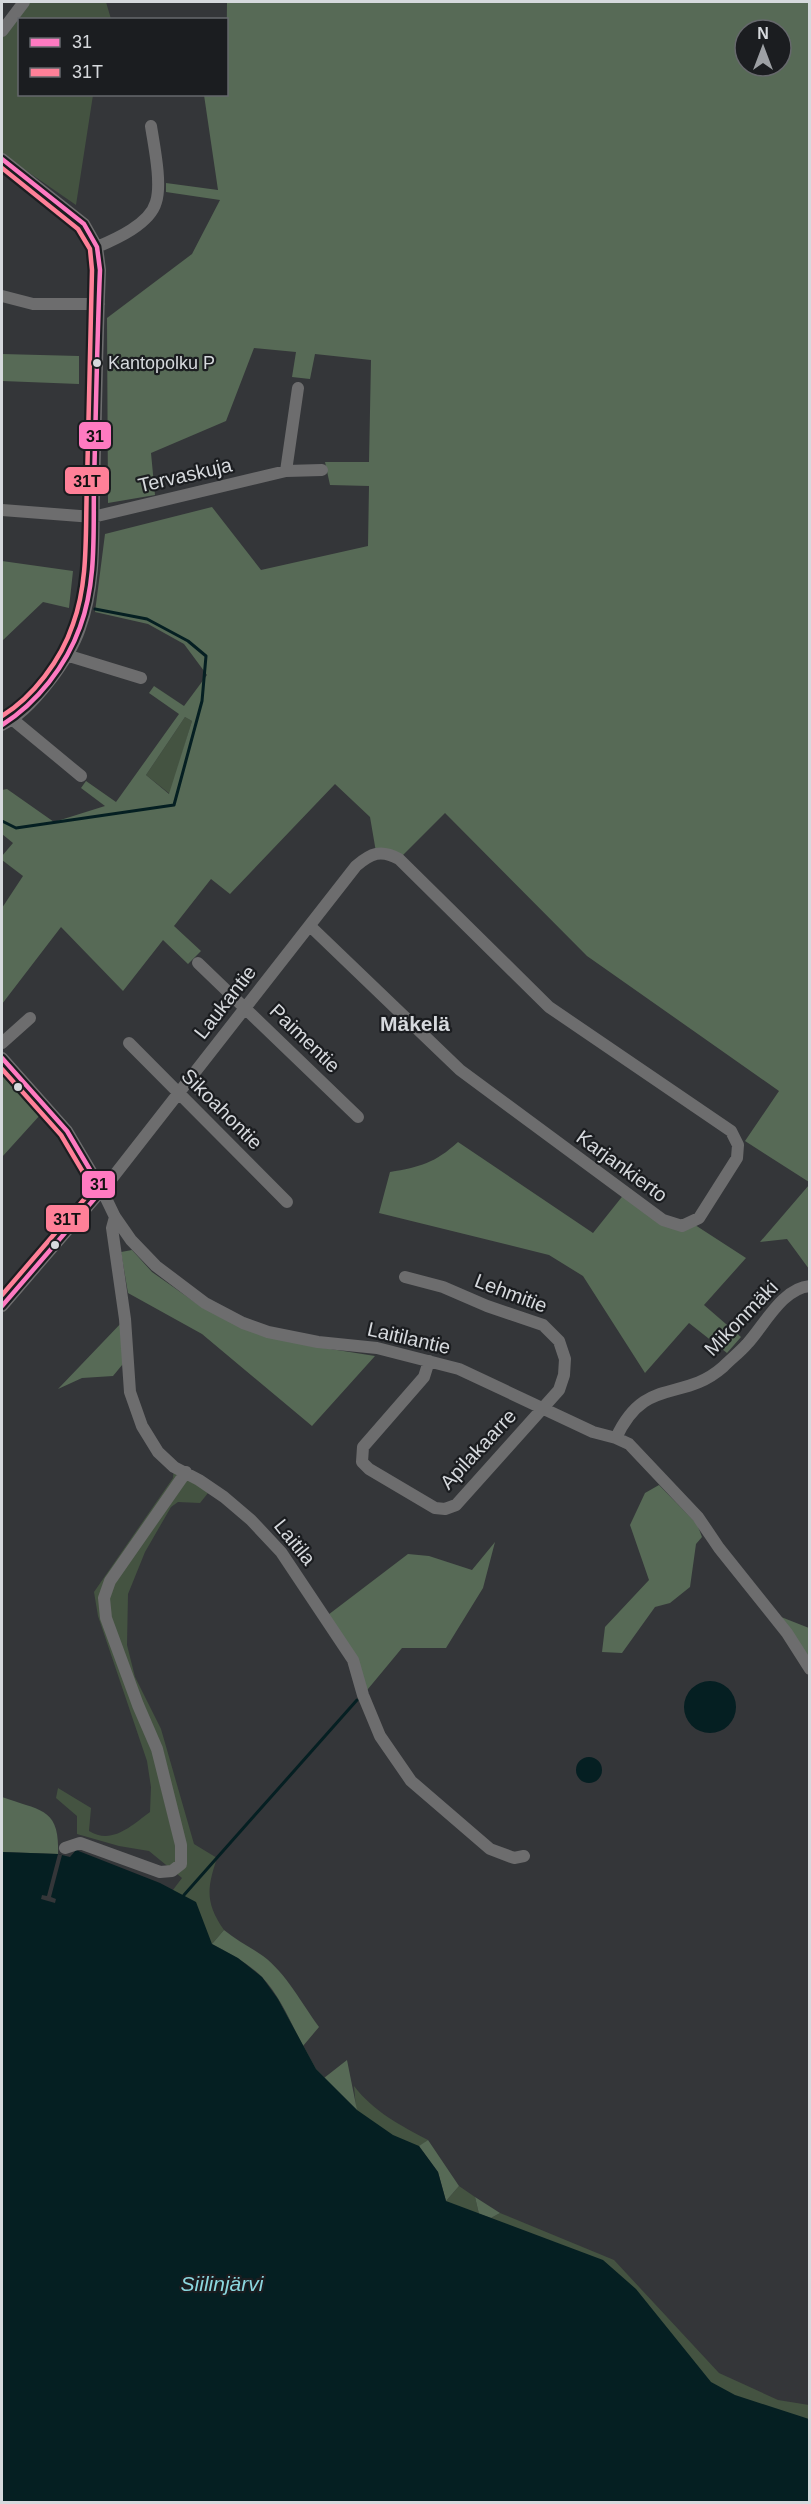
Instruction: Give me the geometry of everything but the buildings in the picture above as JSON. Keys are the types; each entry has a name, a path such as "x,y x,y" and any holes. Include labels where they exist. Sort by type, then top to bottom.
{"street":[{"path":"2,31 24,2"},
{"path":"97,247 126,234 147,215 156,202 157,184 152,126"},
{"path":"2,159 84,224 97,247 100,270 93,517 88,594 80,629 66,655 37,697 7,722 81,776"},
{"path":"2,296 33,304 99,304"},
{"path":"286,471 298,388"},
{"name":"Tervaskuja","path":"2,510 93,517 286,471 322,470"},
{"path":"66,655 141,678"},
{"name":"Laukantie","path":"2,1306 102,1190 356,866 376,852 388,852"},
{"name":"Karjankierto","path":"310,926 460,1070 493,1095 663,1220 682,1226 699,1218 737,1158 738,1145 731,1131 549,1007 399,859 388,852"},
{"name":"Paimentie","path":"198,963 358,1117"},
{"path":"2,1043 30,1018"},
{"name":"Sikoahontie","path":"129,1043 287,1202"},
{"name":"Laitilantie","path":"2,1058 67,1131 102,1190 115,1217 131,1240 156,1266 205,1303 243,1323 268,1332 318,1342 377,1348 459,1369 593,1432 629,1444 698,1517 719,1548 787,1633 810,1669"},
{"name":"Laitila","path":"115,1217 112,1228 125,1319 130,1392 142,1426 158,1452 174,1467 186,1472 224,1497 251,1520 281,1552 353,1660 363,1695 380,1736 411,1781 489,1850 513,1858 524,1856"},
{"name":"Lehmitie","path":"405,1276 443,1287 487,1306 543,1325 553,1332 559,1341 565,1359 564,1375 559,1390 542,1409"},
{"name":"Mikonmäki","path":"616,1438 624,1421 645,1400 666,1391 704,1381 747,1344 787,1296 801,1286 810,1286"},
{"name":"Apilakaarre","path":"429,1361 424,1377 363,1447 362,1462 435,1509 445,1509 456,1505 542,1409"},
{"path":"65,1848 80,1843 160,1872 172,1871 181,1864 181,1845 157,1749 106,1618 104,1598 110,1581 186,1472"}],"green space":[{"path":"25,2 106,2 111,18 18,18 18,96 93,96 76,205 2,154 2,31"},
{"path":"227,2 809,2 809,1182 745,1141 779,1091 587,956 445,813 399,859 376,852 370,817 335,784 230,894 211,879 174,926 201,951 188,964 163,940 123,991 61,927 2,1004 2,908 23,876 2,860 2,856 13,843 2,834 2,790 7,789 54,822 105,806 81,788 86,781 116,802 179,714 149,693 154,686 184,706 207,675 184,644 148,624 95,612 105,534 212,507 261,570 368,546 369,486 330,485 325,462 369,462 371,360 315,354 310,379 292,377 296,352 254,348 226,421 151,453 155,495 108,503 107,318 192,254 220,200 166,192 166,183 218,190 204,96 228,96","holes":["185,717 192,721 169,794 146,775"]},
{"path":"2,354 79,356 79,384 2,381"},
{"path":"2,561 73,571 69,608 43,602 2,641"},
{"path":"185,717 192,721 170,794 146,775"},
{"path":"4,1074 41,1114 2,1157 2,1078"},
{"path":"458,1142 593,1233 625,1193 663,1220 692,1223 746,1258 704,1305 741,1337 727,1353 689,1323 645,1373 583,1276 549,1255 379,1213 390,1172 427,1163"},
{"path":"809,1185 809,1269 787,1239 760,1242"},
{"path":"132,1250 152,1272 203,1308 318,1347 375,1356 312,1426 202,1334 128,1293 121,1252"},
{"path":"125,1319 127,1359 113,1376 82,1378 58,1389"},
{"path":"174,1467 208,1493 200,1503 178,1502 171,1507 145,1552 128,1594 127,1645 135,1677 161,1729 194,1844 217,1858 211,1878 210,1895 213,1912 224,1930 212,1944 238,1958 278,1999 316,2069 356,2109 354,2086 379,2111 428,2140 420,2146 446,2201 459,2186 475,2197 479,2214 491,2218 500,2213 614,2260 719,2373 778,2400 809,2405 809,2486 697,2444 151,1919 182,1878 149,1851 119,1846 77,1834 77,1816 56,1798 58,1788 91,1808 89,1831 97,1835 106,1836 121,1832 150,1812 151,1787 147,1761 98,1616 94,1592 173,1478"},
{"path":"659,1485 697,1524 702,1537 696,1544 690,1587 670,1603 655,1607 622,1653 602,1652 605,1627 649,1580 630,1525 645,1493"},
{"path":"495,1542 483,1588 446,1648 402,1648 363,1695 353,1660 324,1618 408,1554 429,1556 472,1570"},
{"path":"771,1613 809,1628 809,1670"},
{"path":"2,1797 37,1809 51,1819 58,1839 58,1854 2,1852"},
{"path":"224,1930 271,1963 300,1999 319,2027 303,2046 280,2001 262,1977 245,1963 212,1944"},
{"path":"347,2060 357,2110 324,2078"},
{"path":"428,2140 459,2186 446,2201 438,2172 419,2146"},
{"path":"475,2197 500,2213 491,2218 479,2214"}],"water":[{"path":"705,1681 715,1681 725,1685 732,1692 736,1707 732,1722 725,1729 715,1733 705,1733 695,1729 688,1722 684,1712 684,1702 688,1692 695,1685"},
{"path":"589,1757 599,1760 602,1770 599,1780 589,1783 579,1780 576,1770 579,1760"},
{"name":"Siilinjärvi","path":"76,1850 160,1883 196,1902 212,1944 238,1958 262,1977 278,1999 316,2069 357,2110 393,2135 419,2146 438,2172 446,2201 603,2260 636,2289 711,2382 735,2395 809,2419 809,2502 2,2502 2,1852 58,1854 70,1857"}],"pier":[{"path":"58,1854 62,1855 51,1897 56,1899 55,1903 41,1899 42,1895 47,1896"}],"waterway":[{"path":"2,821 16,828 174,805 202,701 206,656 188,641 147,619 95,609"},
{"path":"184,1895 357,1700"}],"transit line":[{"name":"31","path":"2,159 84,224 97,247 100,270 93,556 89,592 80,627 67,656 38,695 2,725"},
{"name":"31T","path":"2,168 78,229 90,249 92,270 86,537 82,590 68,638 53,664 35,688 2,716"},
{"name":"31","path":"2,1058 67,1131 102,1190 2,1306"},
{"name":"31T","path":"2,1069 61,1135 93,1189 2,1295"}],"place":[{"name":"Kantopolku P","path":"97,363"}],"district":[{"name":"Mäkelä","path":"415,1023"}]}
